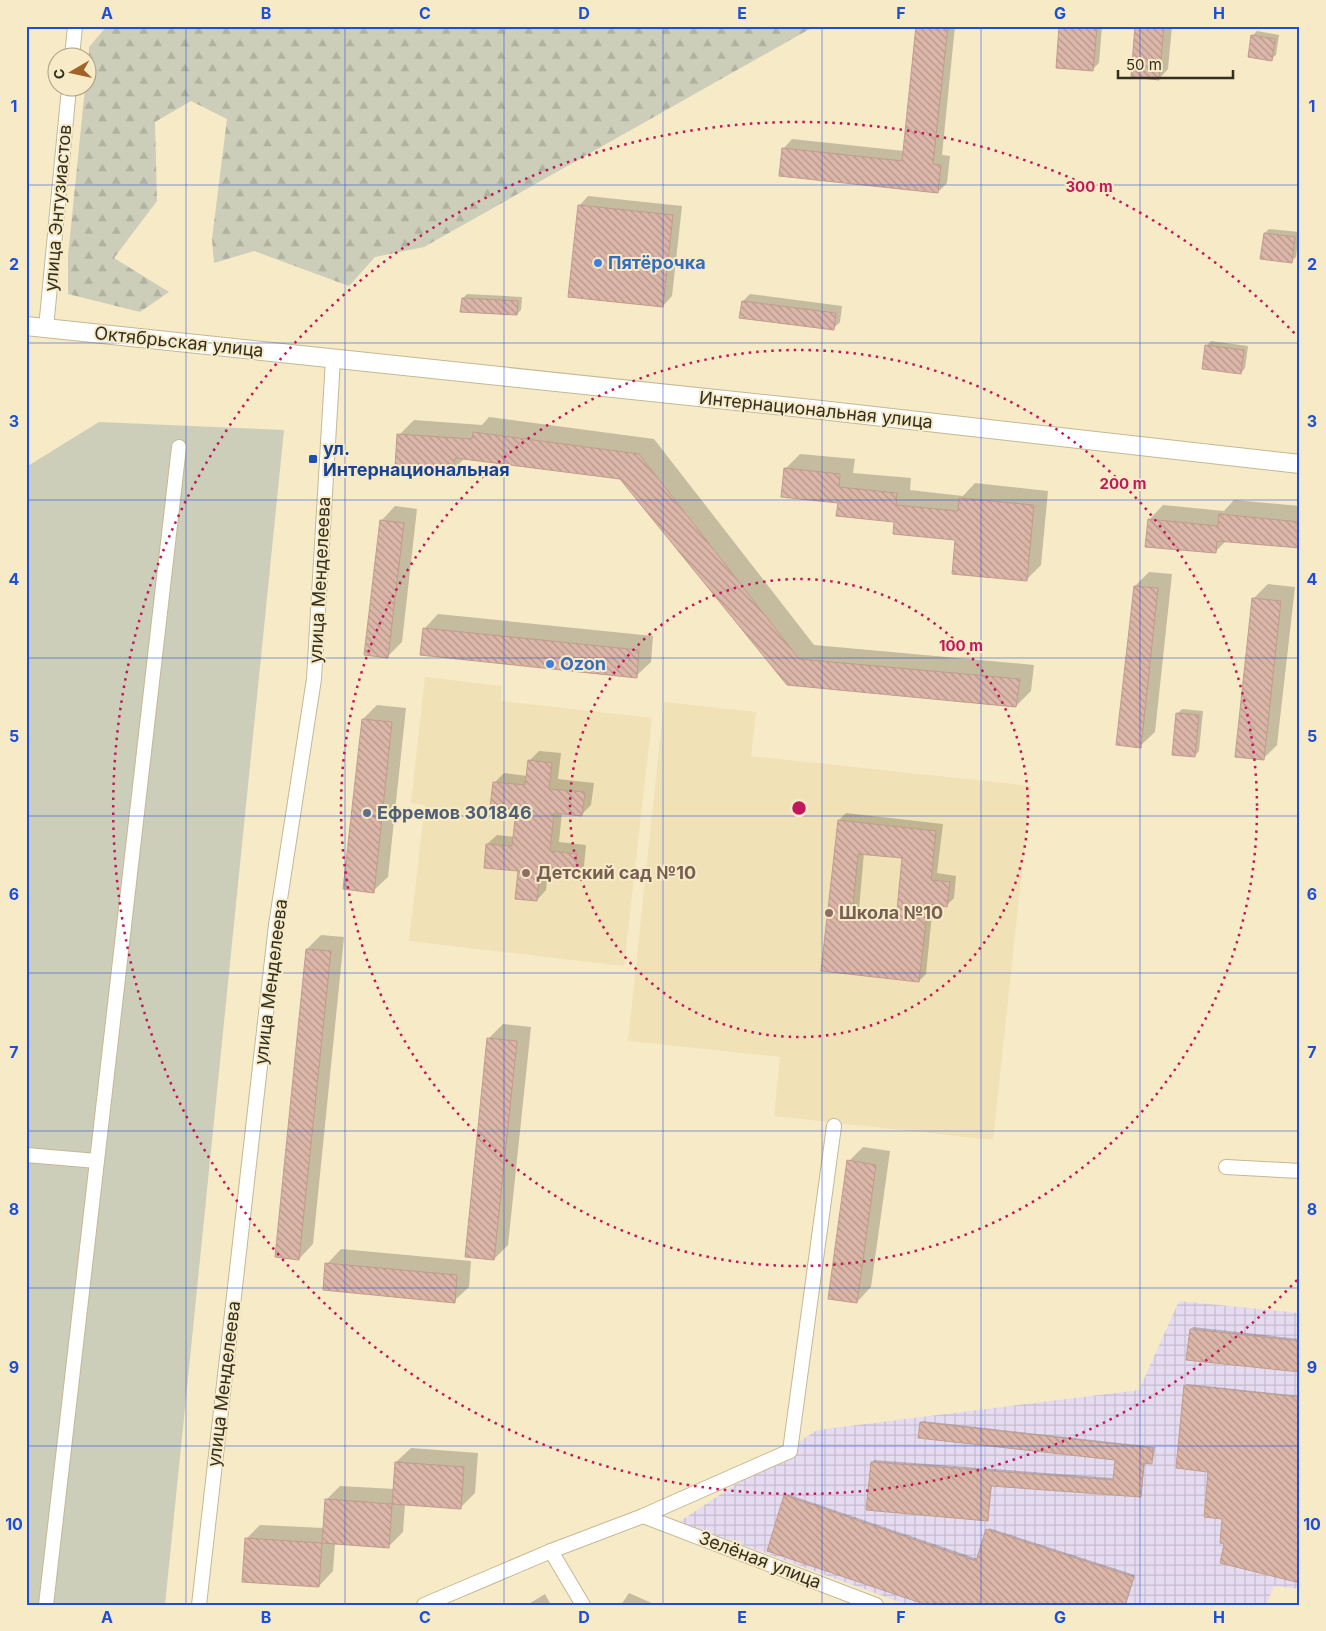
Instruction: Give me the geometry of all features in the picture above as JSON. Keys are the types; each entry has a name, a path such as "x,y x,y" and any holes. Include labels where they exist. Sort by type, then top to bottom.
{"street":[{"path":"73,48 75,26"},
{"name":"улица Энтузиастов","path":"46,328 68,98"},
{"name":"Октябрьская улица","path":"26,326 332,359"},
{"name":"Интернациональная улица","path":"332,359 1300,464"},
{"name":"улица Менделеева","path":"199,1605 276,925 314,679 332,359"},
{"path":"46,1605 179,447"},
{"path":"424,1605 551,1550 643,1516 790,1451 834,1126"},
{"path":"26,1155 97,1161"},
{"path":"1226,1167 1300,1171"},
{"name":"Зелёная улица","path":"643,1516 876,1605"},
{"path":"551,1550 583,1605"}],"shaded area":[{"name":"Детский сад №10","path":"425,677 502,686 501,701 652,718 624,966 409,941 425,805 411,803"},
{"name":"Школа №10","path":"664,702 756,712 751,756 1031,786 993,1140 774,1116 780,1057 628,1041"},
{"path":"1179,1301 1300,1313 1300,1589 1274,1586 1266,1605 908,1605 679,1522 817,1430 1139,1390"}],"green space":[{"path":"107,26 815,26 424,247 375,257 349,286 254,251 214,263 212,239 227,119 191,101 155,122 157,201 114,258 169,292 140,312 68,294 68,256 84,98 98,98 98,48 89,47"},
{"path":"99,422 284,430 165,1605 26,1605 26,467"}],"building":[{"path":"916,26 948,26 933,164 941,165 938,193 779,176 782,148 902,161"},
{"path":"1059,26 1097,26 1093,71 1056,68"},
{"path":"1135,26 1164,26 1159,80 1131,77"},
{"path":"1251,35 1275,39 1272,61 1248,57"},
{"path":"578,205 673,215 663,307 568,297"},
{"path":"1264,233 1295,237 1292,263 1260,259"},
{"path":"462,298 518,301 517,315 460,312"},
{"path":"742,301 836,313 834,330 739,318"},
{"path":"1205,345 1244,350 1241,374 1202,369"},
{"path":"473,432 639,454 799,659 1020,679 1016,707 787,685 620,479 455,458 454,470 395,466 397,434 472,439"},
{"path":"784,468 840,474 839,487 897,493 896,505 958,511 959,498 1034,505 1027,581 952,574 955,540 893,534 894,522 836,516 838,503 781,497"},
{"path":"1219,514 1300,522 1300,548 1217,541 1216,553 1145,547 1148,519 1218,526"},
{"path":"380,520 404,523 388,658 364,655"},
{"path":"1134,586 1158,588 1141,748 1116,745"},
{"path":"1252,598 1281,601 1264,760 1235,757"},
{"path":"423,628 639,650 637,678 420,655"},
{"path":"1176,713 1199,715 1195,757 1172,755"},
{"path":"362,719 392,722 374,893 343,889"},
{"path":"528,760 552,763 549,789 585,792 582,816 554,813 550,851 577,854 575,877 540,873 537,901 515,899 518,871 484,868 486,844 512,846 516,810 490,807 493,782 525,785"},
{"path":"838,820 936,831 931,880 950,882 947,907 928,904 919,982 821,971","holes":["858,854 902,858 896,920 852,916"]},
{"path":"306,949 331,951 299,1260 275,1257"},
{"path":"487,1038 517,1041 494,1260 465,1257"},
{"path":"847,1160 876,1165 857,1303 828,1299"},
{"path":"325,1263 457,1275 455,1303 323,1290"},
{"path":"1190,1329 1300,1341 1300,1372 1186,1360"},
{"path":"1184,1385 1300,1397 1300,1583 1220,1563 1224,1544 1220,1543 1222,1519 1204,1517 1208,1472 1176,1468"},
{"path":"920,1422 1153,1448 1152,1464 1144,1463 1141,1497 991,1486 988,1521 866,1510 871,1462 1113,1480 1115,1460 918,1438"},
{"path":"395,1462 464,1467 461,1509 392,1504"},
{"path":"784,1495 976,1561 986,1529 1134,1577 1125,1605 927,1605 767,1551"},
{"path":"325,1499 392,1504 389,1548 322,1543"},
{"path":"245,1538 322,1543 319,1587 242,1582"}],"place":[{"name":"Пятёрочка","path":"598,263"},
{"name":"ул. Интернациональная","path":"313,459"},
{"name":"Ozon","path":"550,664"},
{"name":"Ефремов 301846","path":"367,813"},
{"name":"Детский сад №10","path":"526,873"},
{"name":"Школа №10","path":"829,913"}]}
